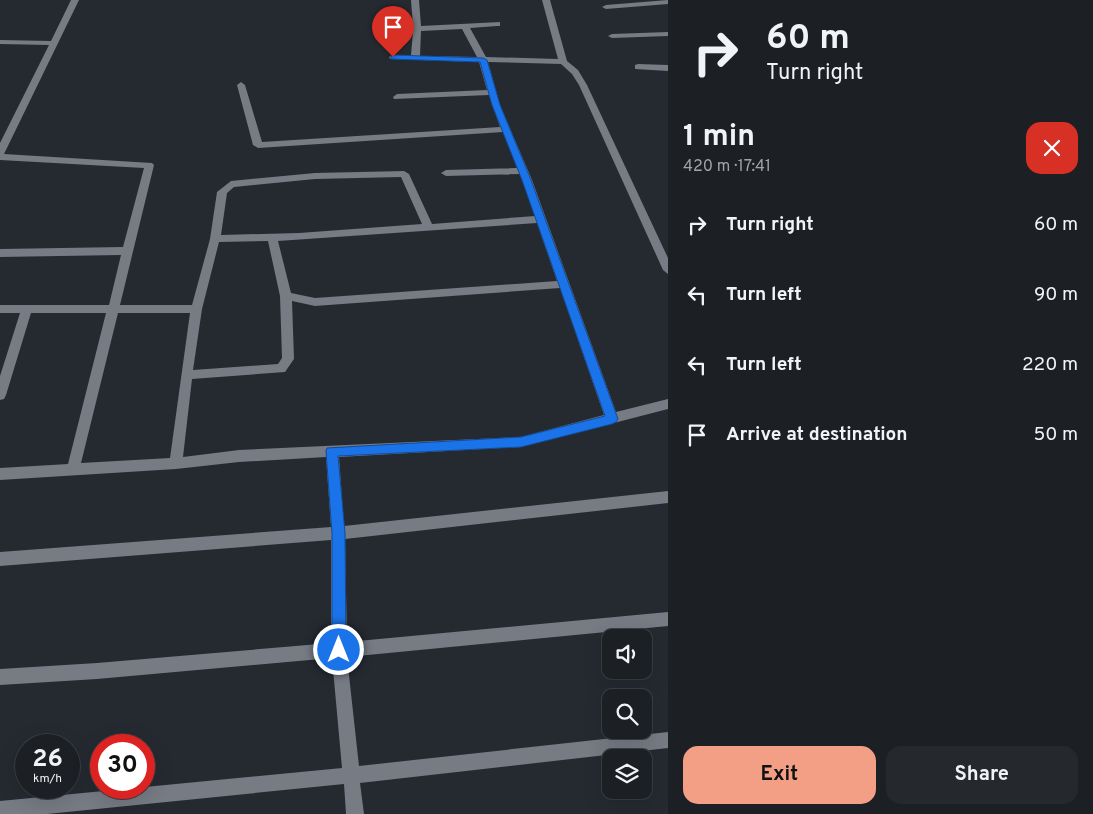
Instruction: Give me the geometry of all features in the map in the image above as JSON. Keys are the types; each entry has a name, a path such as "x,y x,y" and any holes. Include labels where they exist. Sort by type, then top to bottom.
{"street":[{"path":"0,153 75,0"},
{"path":"415,0 417,29 415,58"},
{"path":"546,0 563,62 575,72 582,85 668,270"},
{"path":"606,7 668,2"},
{"path":"387,33 417,29 497,24"},
{"path":"465,26 483,60 492,92 541,219 612,419"},
{"path":"612,36 668,34"},
{"path":"0,42 54,43"},
{"path":"393,57 563,62"},
{"path":"638,67 668,68"},
{"path":"241,85 258,145 506,129"},
{"path":"397,98 492,92"},
{"path":"0,158 149,165 73,470"},
{"path":"446,173 523,170"},
{"path":"176,464 196,309 215,239 222,192 231,184 315,176 404,174 428,227"},
{"path":"215,239 299,237 541,219"},
{"path":"186,375 281,369 288,359 286,296 272,237"},
{"path":"0,253 127,251"},
{"path":"286,296 315,302 564,284"},
{"path":"0,309 196,309"},
{"path":"0,396 27,309"},
{"path":"0,474 176,464 239,456 521,442 668,404"},
{"path":"332,451 338,533 339,650 355,814"},
{"path":"0,559 338,533 668,497"},
{"path":"0,678 339,650 668,619"},
{"path":"0,810 352,776 668,740"}],"route":[{"path":"339,650 338,533 332,451 521,442 612,419 527,180 496,105 483,60 393,57"}]}
